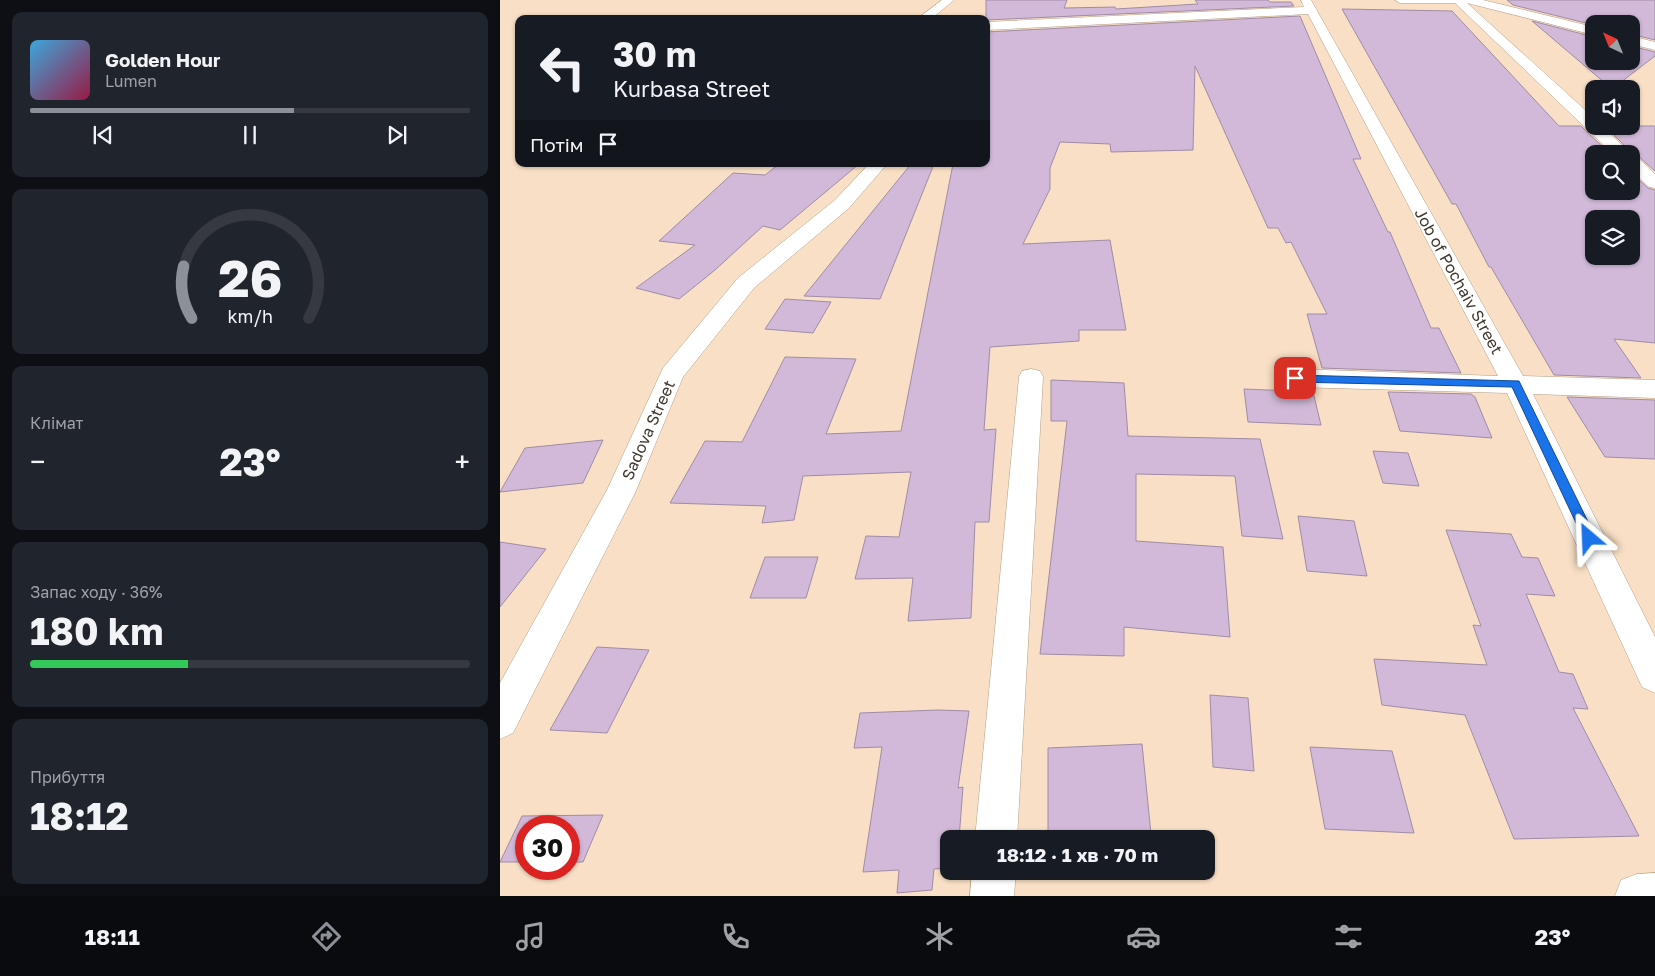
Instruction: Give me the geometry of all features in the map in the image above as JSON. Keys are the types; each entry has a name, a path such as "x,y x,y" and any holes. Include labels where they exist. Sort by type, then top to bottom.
{"street":[{"path":"928,15 949,0"},
{"path":"1400,0 1457,0 1613,145"},
{"path":"1470,0 1585,29"},
{"path":"990,26 1309,5"},
{"name":"Job of Pochaiv Street","path":"1309,5 1515,384 1655,675"},
{"path":"1640,42 1655,46"},
{"name":"Sadova Street","path":"500,720 620,493 672,374 746,283 842,204 875,167"},
{"path":"1640,169 1655,183"},
{"path":"997,830 1031,377"},
{"path":"1295,378 1655,388"},
{"path":"992,896 993,880"},
{"path":"1637,896 1655,895"}],"building":[{"path":"986,0 1067,0 1064,8 1115,7 1116,9 1198,4 1195,0 1268,0 1270,2 1291,2 1294,6 990,20 990,15 986,15"},
{"path":"1507,0 1655,0 1655,40 1640,36 1640,15 1585,15 1585,23 1513,5"},
{"path":"1342,9 1452,11 1559,126 1581,126 1585,130 1585,135 1590,135 1601,145 1585,145 1585,200 1640,200 1640,181 1648,188 1655,190 1655,343 1614,339 1641,378 1554,375 1491,267 1489,267 1456,204 1452,204"},
{"path":"1300,16 1361,159 1353,159 1388,232 1390,232 1431,328 1439,328 1461,373 1322,368 1307,314 1327,314 1291,242 1286,243 1278,228 1268,228 1195,66 1193,150 1111,152 1110,144 1060,142 1050,168 1050,189 1023,244 1110,240 1126,330 1079,330 1079,341 990,347 984,430 996,429 989,522 975,522 971,618 908,621 913,578 855,579 866,536 899,537 911,472 803,476 794,520 762,523 766,506 670,503 705,441 742,442 785,357 856,359 826,434 901,431 952,167 990,167 990,32"},
{"path":"1532,21 1585,35 1585,66"},
{"path":"1640,48 1655,52 1655,56 1640,68"},
{"path":"1590,70 1637,70 1624,80 1601,80"},
{"path":"1640,126 1655,126 1655,171 1640,158 1640,145 1624,145 1614,135 1640,135"},
{"path":"775,167 855,167 780,230 763,226 715,270 679,299 636,288 695,245 659,241 733,173 765,175"},
{"path":"909,167 933,167 880,299 804,296"},
{"path":"785,299 831,302 813,333 765,329"},
{"path":"1051,380 1124,383 1128,436 1260,439 1283,539 1242,536 1235,476 1136,474 1136,541 1223,547 1230,637 1124,627 1124,656 1040,654 1067,421 1051,421"},
{"path":"1244,389 1313,392 1321,425 1248,422"},
{"path":"1388,392 1471,394 1475,397 1492,438 1400,431"},
{"path":"1567,397 1655,400 1655,459 1605,457"},
{"path":"603,440 583,483 500,492 525,448"},
{"path":"1373,451 1408,453 1419,486 1383,483"},
{"path":"1298,516 1354,521 1367,576 1307,571"},
{"path":"1446,530 1511,534 1522,557 1538,558 1555,596 1526,594 1559,672 1573,674 1588,709 1573,708 1639,836 1514,839 1465,715 1382,705 1374,659 1487,665 1473,625 1481,626"},
{"path":"500,542 546,549 500,607"},
{"path":"765,557 818,557 806,598 750,598"},
{"path":"597,647 649,650 607,733 550,730"},
{"path":"1210,695 1248,698 1254,771 1213,767"},
{"path":"938,710 969,711 958,788 963,787 960,830 940,830 940,869 934,869 932,890 897,893 899,870 863,872 882,747 854,748 860,713"},
{"path":"1142,744 1151,830 1048,830 1048,748"},
{"path":"1310,747 1392,751 1414,833 1325,829"},
{"path":"580,815 603,815 583,862 580,862"},
{"path":"515,831 515,862 500,862"}],"route":[{"path":"1295,378 1515,384 1589,538"}]}
